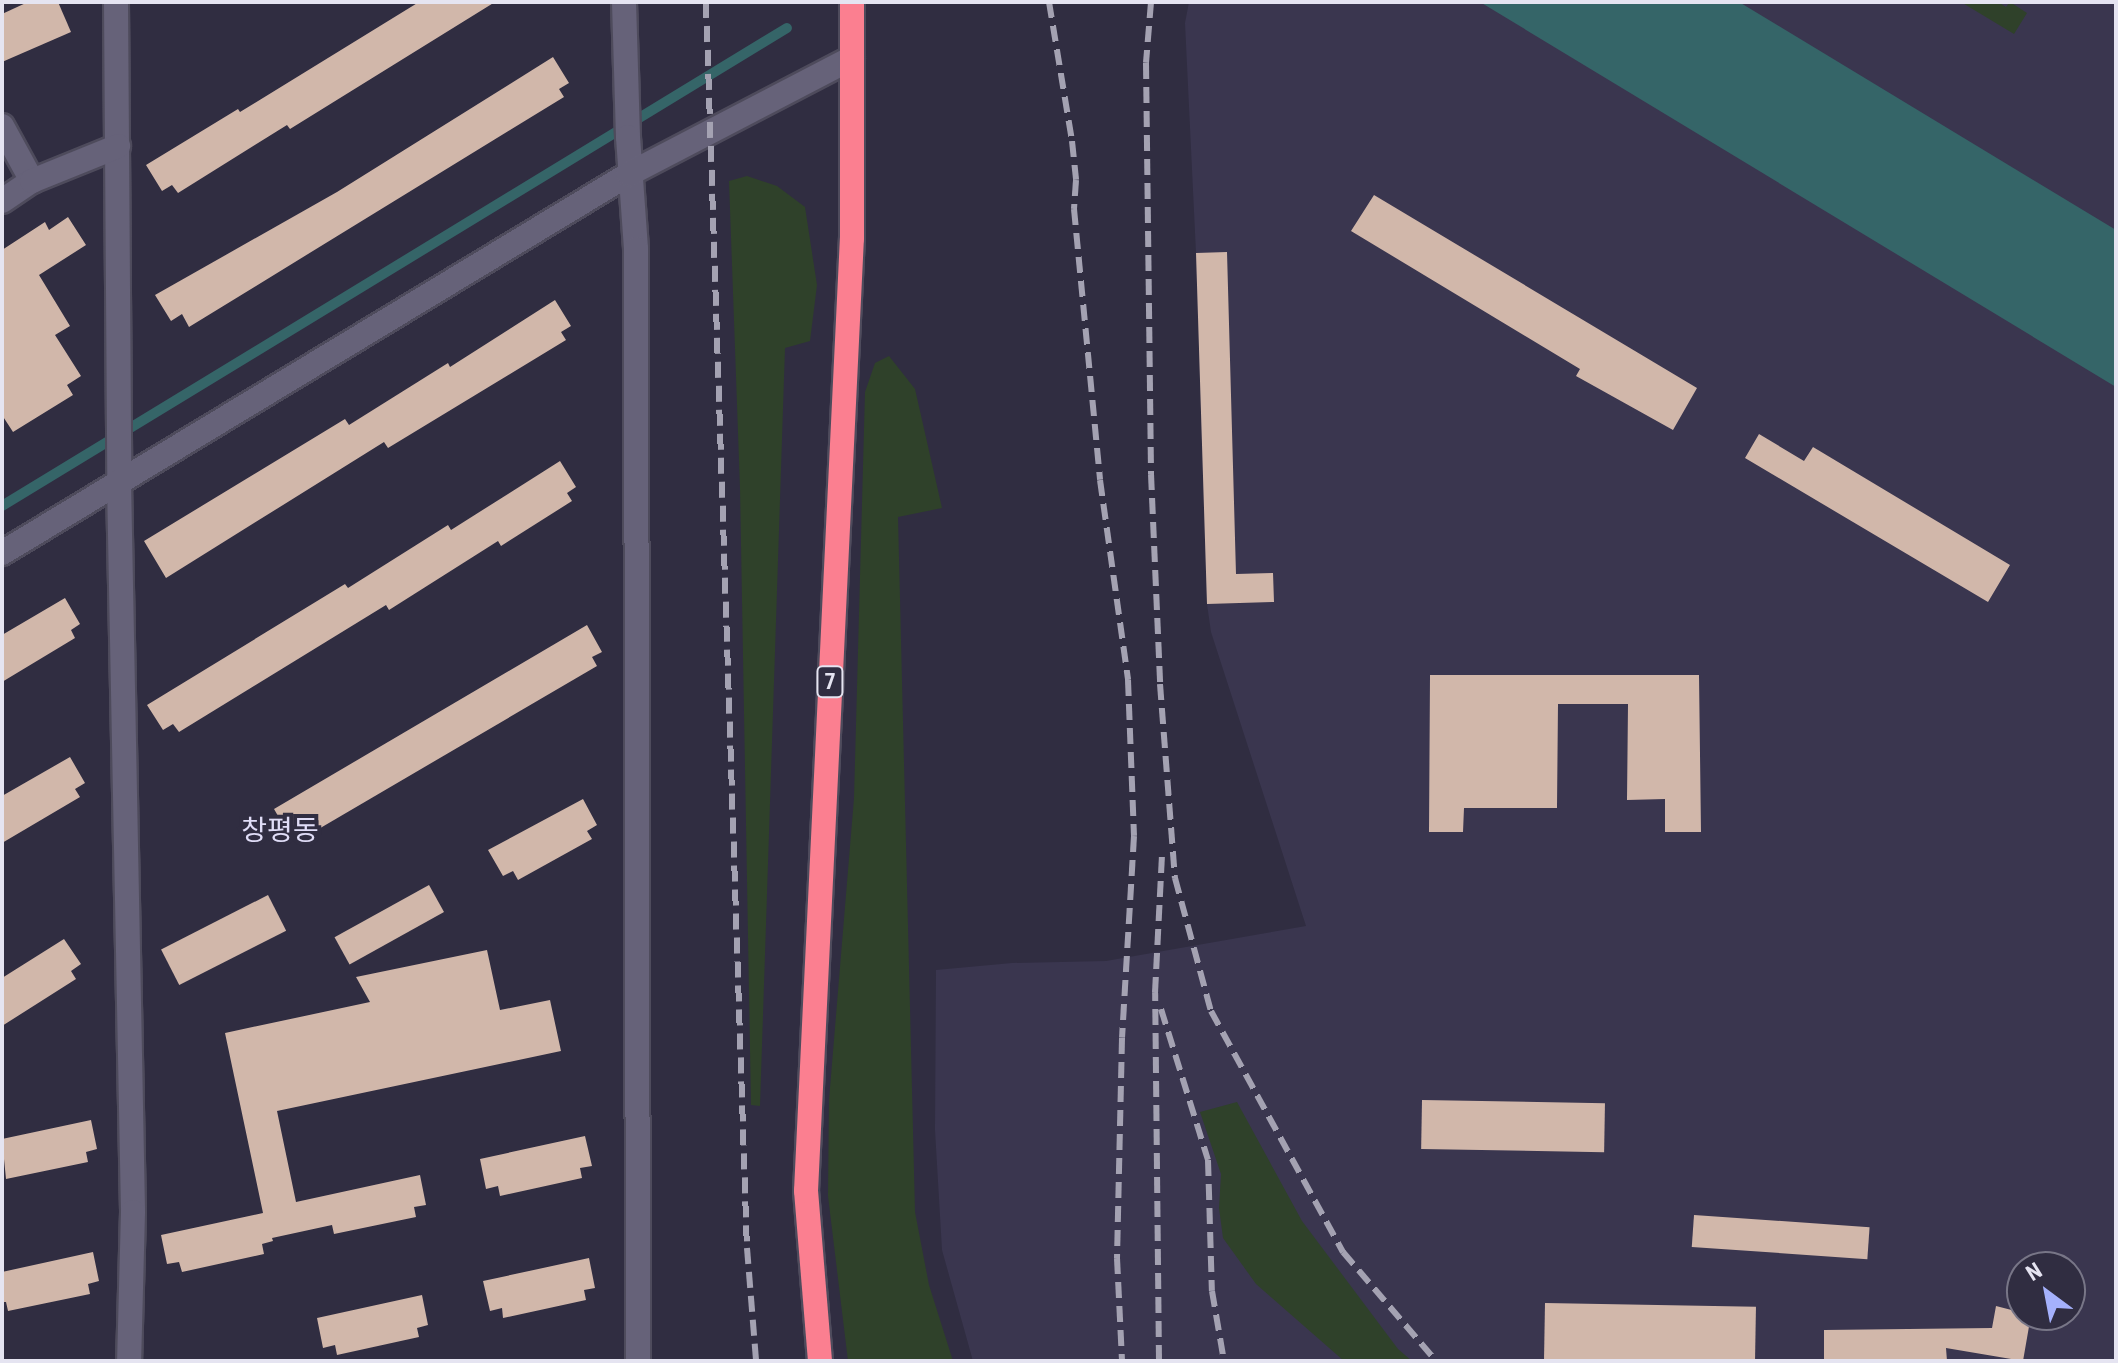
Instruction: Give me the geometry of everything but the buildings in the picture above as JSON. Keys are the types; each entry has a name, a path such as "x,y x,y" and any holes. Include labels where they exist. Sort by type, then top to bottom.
{"highway":[{"name":"7","path":"820,1361 806,1191 852,238 852,2"}],"street":[{"path":"116,2 119,482 133,1212 129,1361"},
{"path":"624,2 629,174 636,249 638,1361"},
{"path":"2,553 629,174 852,58"},
{"path":"2,126 32,181"},
{"path":"2,201 32,181 118,146"}],"shaded area":[{"path":"1189,2 2116,2 2116,1361 973,1361 942,1250 935,1130 936,970 1012,963 1106,961 1306,926 1211,632 1207,604 1185,23"},
{"path":"1480,2 1739,2 2116,230 2116,387"},
{"path":"1961,2 1998,2 2006,7 2010,2 2027,13 2014,34"},
{"path":"747,176 777,186 805,207 817,285 810,341 785,348 760,1106 751,1105 740,488 729,181"},
{"path":"889,356 915,389 942,508 898,517 915,1212 929,1285 953,1361 848,1361 828,1196 829,1100 854,798 865,392 875,363"},
{"path":"1237,1102 1302,1221 1398,1349 1412,1361 1344,1361 1256,1284 1223,1238 1219,1208 1221,1174 1200,1112"}],"waterway":[{"path":"2,506 787,28"}],"railway":[{"path":"706,2 747,1248 756,1361"},
{"path":"1049,2 1072,141 1076,180 1074,209 1100,480 1128,680 1134,836 1122,1038 1117,1258 1122,1361"},
{"path":"1151,2 1146,63 1151,474 1160,684 1175,878 1211,1011 1343,1252 1436,1361"},
{"path":"1159,1361 1155,993 1162,853"},
{"path":"1161,1009 1208,1160 1212,1291 1224,1361"}],"district":[{"name":"창평동","path":"280,831"}]}
